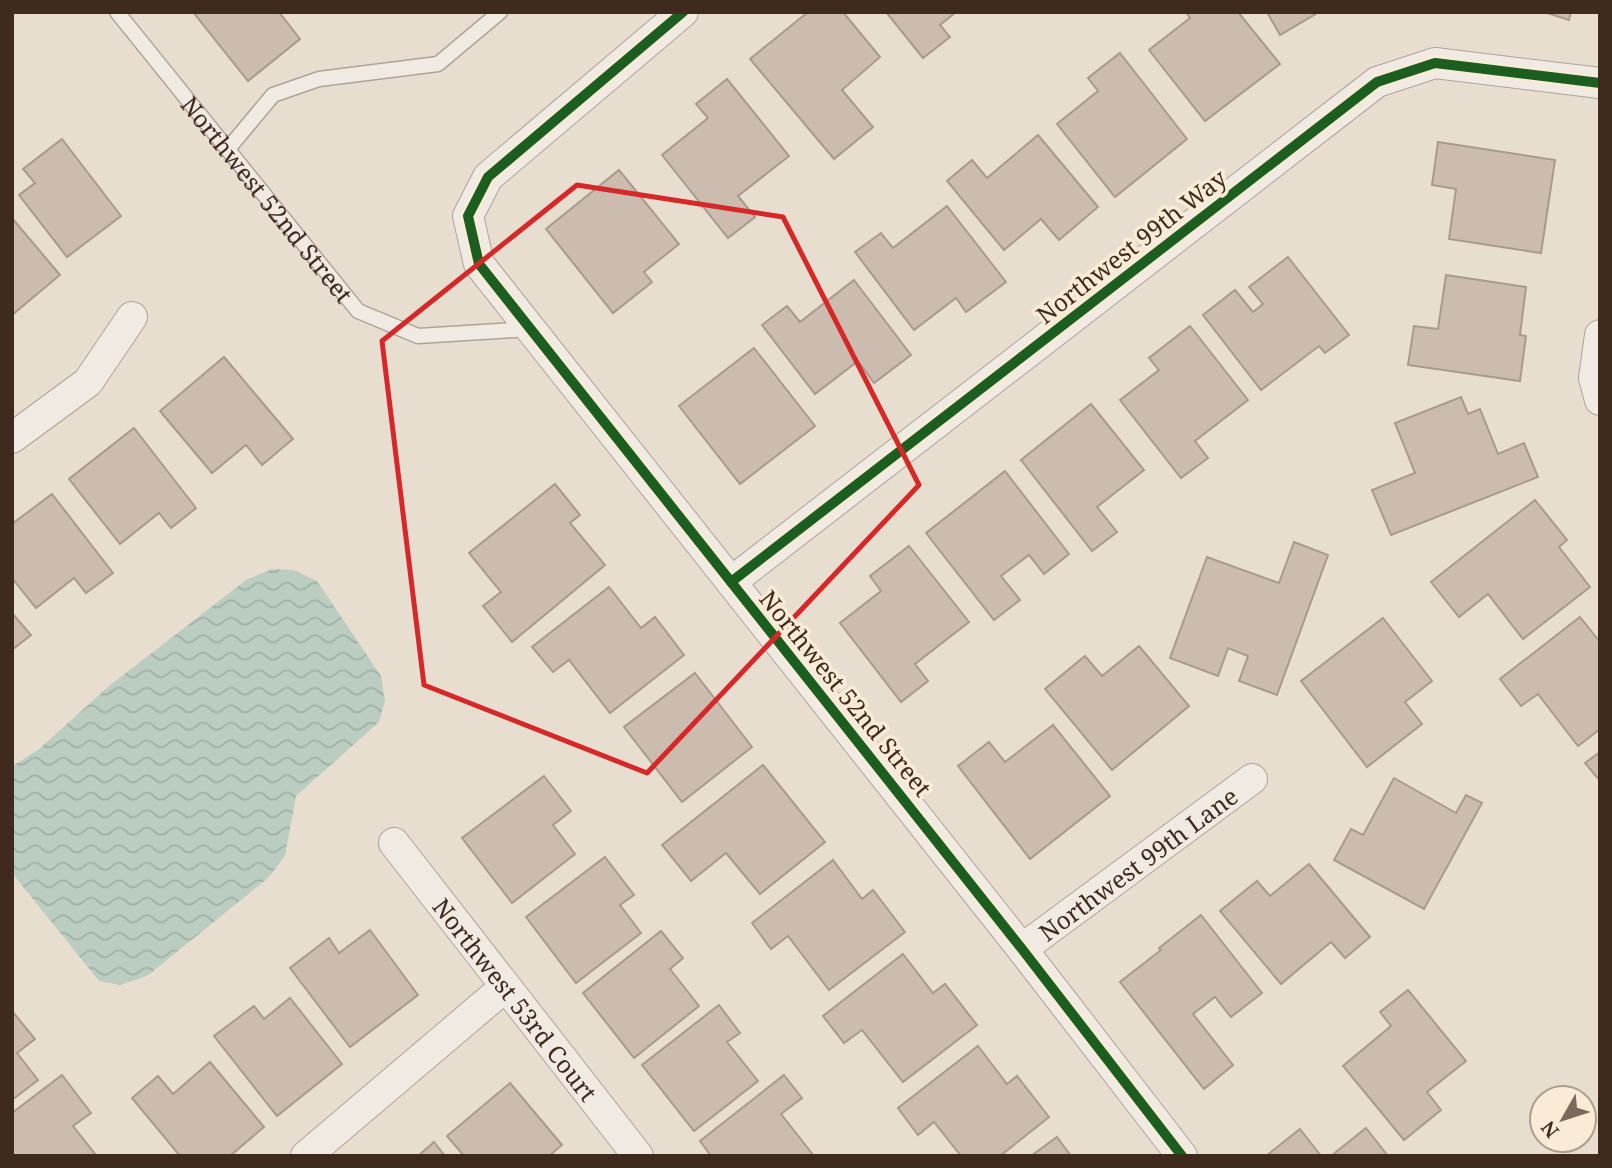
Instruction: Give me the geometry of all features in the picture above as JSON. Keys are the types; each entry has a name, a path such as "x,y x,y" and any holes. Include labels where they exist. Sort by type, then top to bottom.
{"street":[{"name":"Northwest 52nd Street","path":"683,12 488,177 468,216 479,264 1022,948 1182,1156"},
{"name":"Northwest 99th Way","path":"731,582 1377,82 1435,63 1600,83"},
{"path":"12,438 88,382 132,317"},
{"path":"1600,335 1594,378 1600,400"},
{"name":"Northwest 99th Lane","path":"1022,948 1252,779"},
{"name":"Northwest 53rd Court","path":"394,843 638,1156"},
{"path":"306,1156 505,987"}],"lane":[{"name":"Northwest 52nd Street","path":"117,12 358,311 418,335 531,329"},
{"path":"228,149 272,94 319,79 438,64 500,12"}],"highlighted area":[{"path":"577,185 783,217 919,485 647,773 424,685 382,341"}],"water":[{"path":"272,569 293,570 317,581 381,676 385,701 379,722 296,796 285,856 268,878 147,976 120,985 99,981 12,873 12,766 38,750 109,686 246,580"}],"building":[{"path":"193,12 279,12 300,39 248,81"},
{"path":"808,12 843,12 880,57 842,90 873,127 834,159 750,59"},
{"path":"886,12 956,12 940,25 950,37 923,58"},
{"path":"1186,12 1238,12 1280,64 1205,121 1149,50 1190,18"},
{"path":"1267,12 1319,12 1280,35"},
{"path":"1544,12 1571,12 1569,20"},
{"path":"1120,53 1187,139 1115,197 1057,124 1098,91 1088,78"},
{"path":"727,79 789,156 738,196 755,217 728,238 662,155 708,118 696,104"},
{"path":"1038,135 1098,207 1059,240 1041,219 1004,250 947,181 972,160 987,178"},
{"path":"62,139 121,216 67,257 19,195 35,183 23,169"},
{"path":"1438,142 1555,160 1541,253 1449,239 1456,189 1432,185"},
{"path":"619,170 679,244 644,272 652,282 613,313 546,229"},
{"path":"947,206 1006,282 966,312 956,298 914,330 855,252 881,233 893,248"},
{"path":"12,218 60,275 12,315"},
{"path":"1288,257 1349,335 1325,353 1319,346 1261,390 1203,315 1235,290 1253,312 1263,304 1249,287"},
{"path":"1446,275 1526,287 1520,335 1526,336 1520,381 1408,365 1414,326 1438,329"},
{"path":"854,280 911,355 874,383 858,361 815,394 762,325 787,306 800,322"},
{"path":"1190,326 1248,400 1195,441 1208,458 1181,478 1120,400 1159,370 1149,358"},
{"path":"754,348 815,426 740,484 679,406"},
{"path":"224,357 293,439 262,465 246,445 212,473 160,411"},
{"path":"1461,397 1468,414 1480,409 1498,454 1524,443 1538,477 1391,535 1372,490 1415,473 1395,423"},
{"path":"1091,404 1144,470 1097,507 1117,532 1092,551 1021,460"},
{"path":"134,428 196,508 171,528 159,513 120,544 69,479"},
{"path":"1005,471 1069,554 1044,574 1029,555 1001,576 1020,600 994,620 926,533"},
{"path":"555,484 580,515 570,523 605,565 512,642 483,606 501,592 469,553"},
{"path":"52,494 113,573 86,593 74,578 36,608 12,578 12,524"},
{"path":"1535,500 1567,540 1559,547 1590,587 1523,639 1488,594 1459,617 1431,582"},
{"path":"1294,542 1328,555 1277,695 1239,681 1248,656 1228,648 1218,676 1170,658 1207,557 1279,583"},
{"path":"909,546 969,622 915,664 928,681 901,702 840,623 881,591 870,576"},
{"path":"609,587 641,628 655,617 684,655 610,713 569,660 553,672 532,647"},
{"path":"12,613 31,635 12,650"},
{"path":"1580,617 1600,642 1600,729 1578,746 1538,694 1521,706 1500,679"},
{"path":"1383,618 1432,681 1405,702 1422,724 1367,767 1301,681"},
{"path":"1139,646 1189,706 1112,770 1045,689 1085,656 1102,676"},
{"path":"695,673 752,747 682,802 624,727"},
{"path":"1053,725 1110,796 1030,859 958,766 989,742 1005,762"},
{"path":"1600,752 1600,781 1585,763"},
{"path":"763,765 825,842 760,894 726,853 691,881 662,845"},
{"path":"544,776 571,811 553,825 575,854 512,903 462,838"},
{"path":"1394,778 1456,813 1466,795 1482,803 1424,909 1334,860 1351,829 1363,835"},
{"path":"605,857 634,895 620,905 641,933 576,983 526,917"},
{"path":"833,860 862,899 873,890 905,932 829,990 788,936 771,949 752,923"},
{"path":"1309,864 1370,937 1345,958 1331,942 1281,984 1220,911 1257,881 1270,896"},
{"path":"1201,915 1262,993 1231,1017 1215,997 1193,1014 1233,1065 1204,1089 1120,982"},
{"path":"370,930 418,995 350,1047 290,968 329,938 339,953"},
{"path":"661,931 683,958 670,969 699,1006 634,1058 583,993"},
{"path":"903,954 933,993 945,984 977,1025 903,1082 862,1030 844,1043 823,1016"},
{"path":"1408,990 1466,1061 1427,1092 1441,1110 1404,1140 1343,1066 1391,1026 1380,1012"},
{"path":"290,998 342,1064 277,1116 214,1036 254,1006 264,1019"},
{"path":"719,1005 740,1033 727,1042 758,1081 694,1131 642,1065"},
{"path":"12,1011 35,1039 17,1053 38,1080 12,1100"},
{"path":"978,1046 1007,1084 1017,1076 1049,1117 1000,1156 961,1156 934,1122 918,1135 898,1108"},
{"path":"210,1062 264,1127 230,1156 180,1156 132,1098 158,1076 173,1094"},
{"path":"62,1075 91,1113 73,1126 95,1154 12,1156 12,1113"},
{"path":"784,1075 802,1098 781,1114 814,1156 711,1156 700,1141"},
{"path":"510,1083 562,1145 549,1156 464,1156 447,1136"},
{"path":"1366,1128 1388,1156 1331,1156"},
{"path":"1300,1129 1321,1156 1266,1156"},
{"path":"1057,1137 1071,1156 1031,1156"},
{"path":"434,1142 445,1156 418,1156"}],"cycle path":[{"path":"683,12 488,177 468,216 479,264 1022,949 1182,1156"},
{"path":"731,582 1377,82 1435,63 1600,83"}]}
